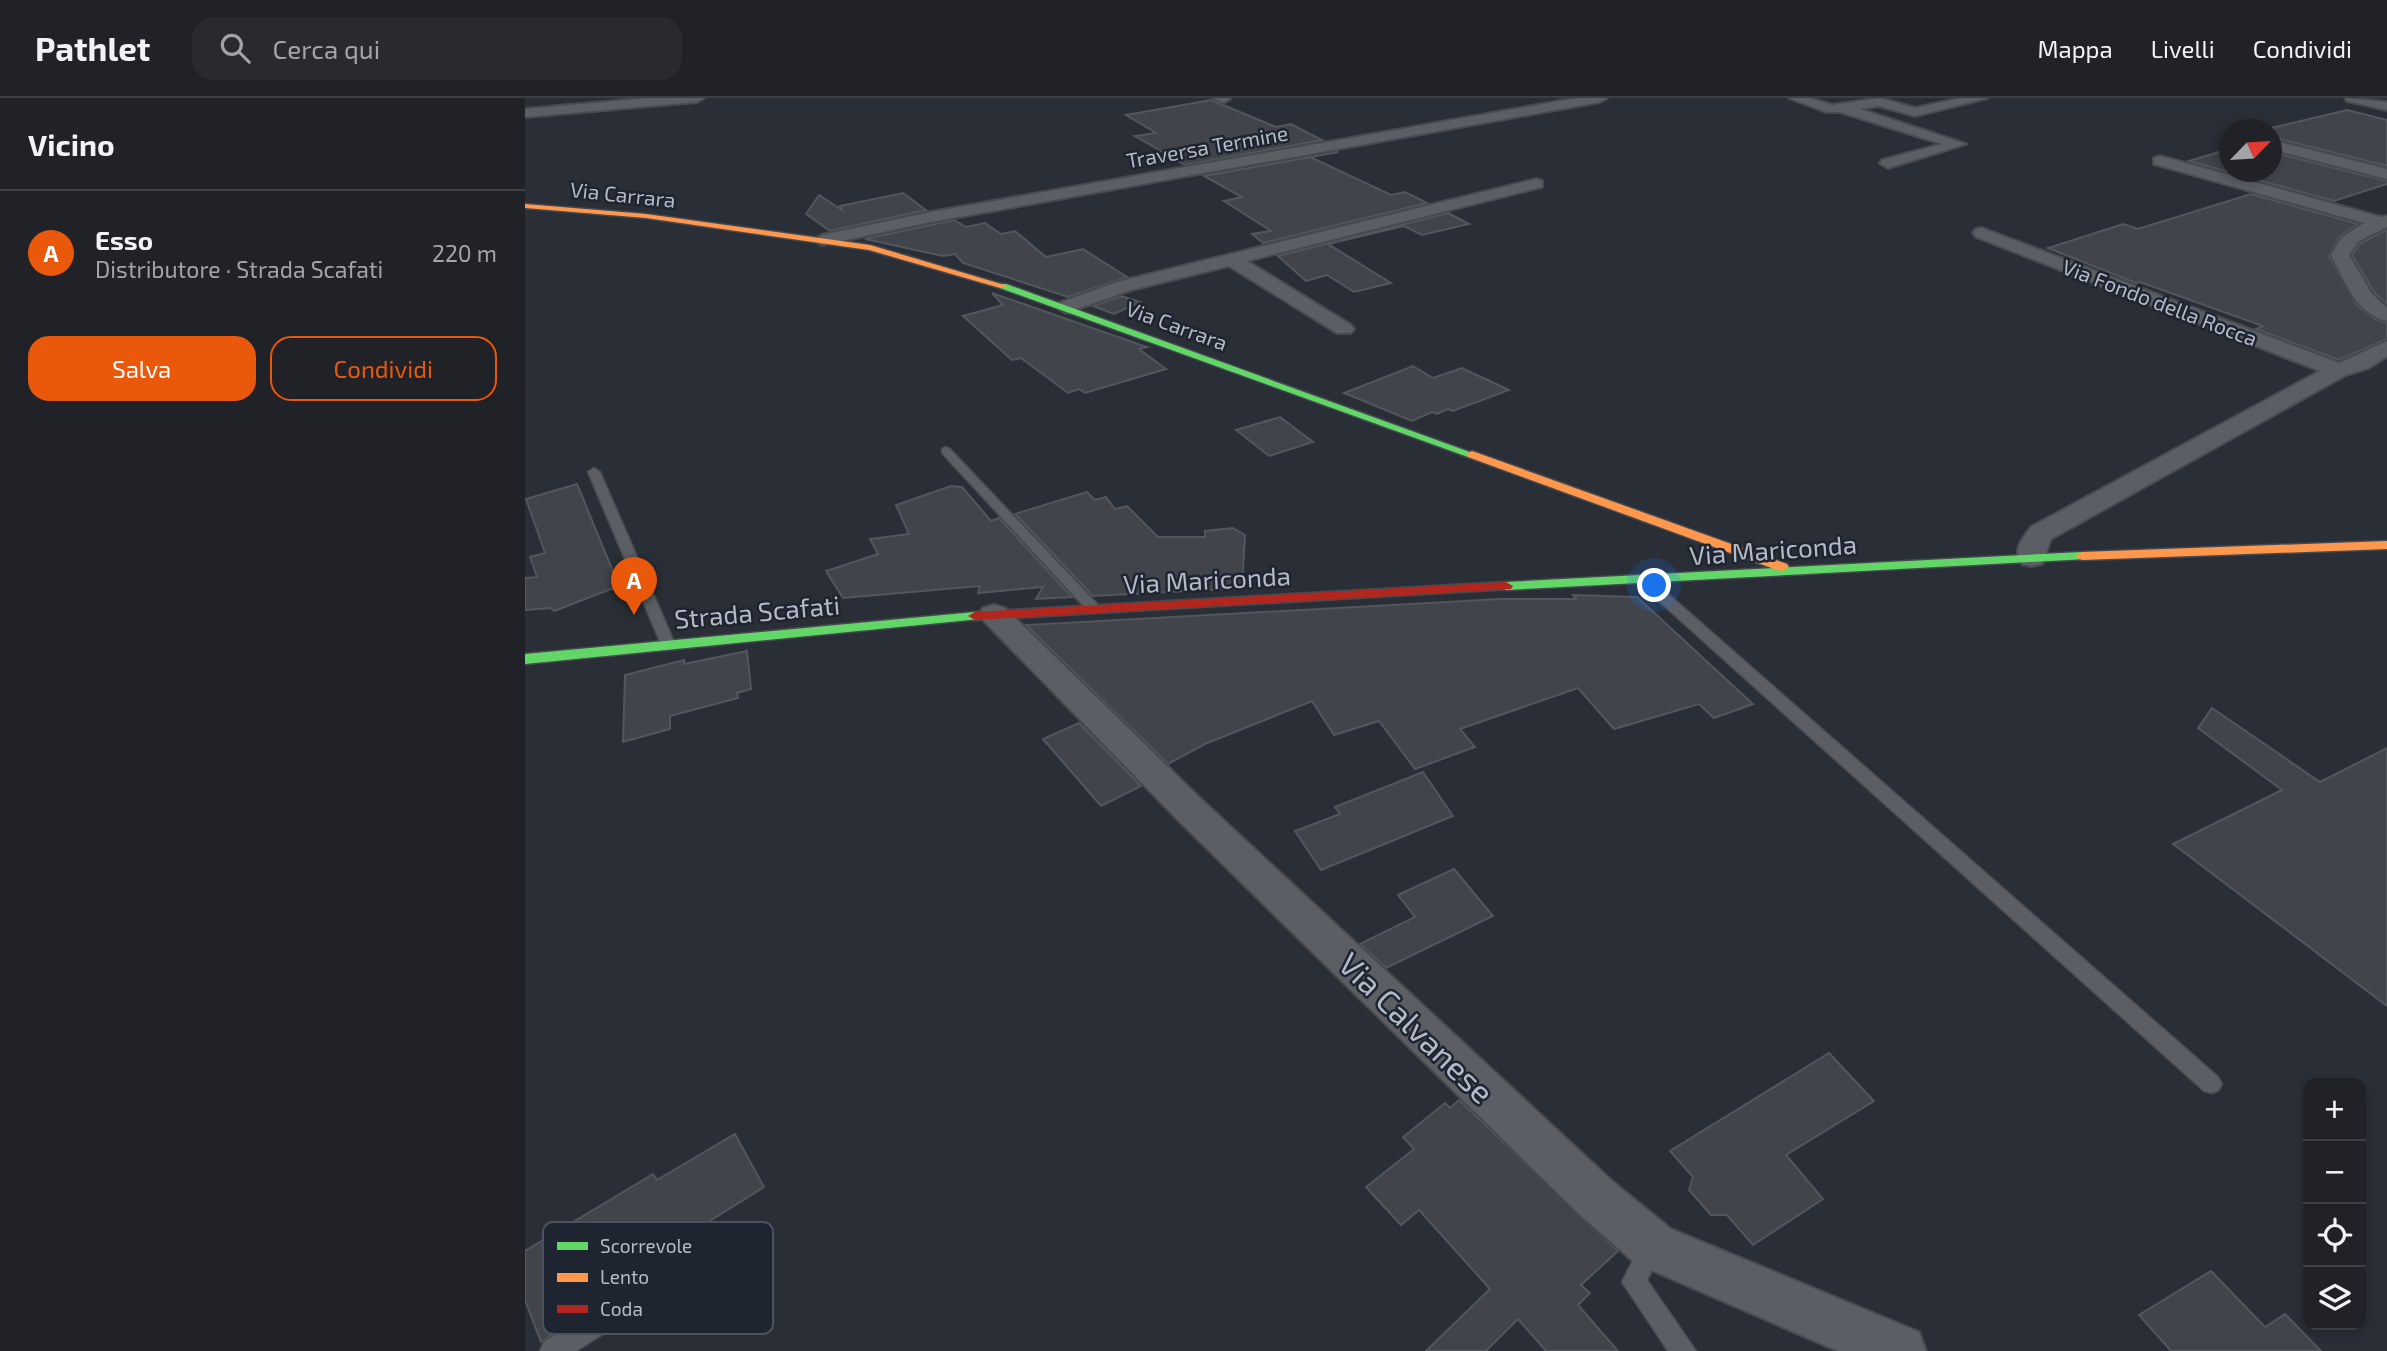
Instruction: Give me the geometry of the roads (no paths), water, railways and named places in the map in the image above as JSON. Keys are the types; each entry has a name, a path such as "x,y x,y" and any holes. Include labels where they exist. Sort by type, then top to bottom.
{"street":[{"path":"525,113 697,98"},
{"name":"Traversa Termine","path":"822,240 931,217 1600,98"},
{"path":"1796,98 1831,109 1879,102 1915,112 1981,98"},
{"path":"2352,98 2387,106"},
{"path":"1842,108 1958,144 1888,163"},
{"path":"2282,147 2387,174"},
{"path":"2160,161 2384,222"},
{"path":"1066,307 1124,285 1536,184"},
{"name":"Via Carrara","path":"525,206 646,216 822,240 870,248 937,266 1066,307 1794,571"},
{"path":"2384,222 2361,230 2343,245 2340,255 2363,297 2385,319"},
{"name":"Via Fondo della Rocca","path":"1982,233 2338,370"},
{"path":"1231,259 1344,329"},
{"path":"2032,558 2032,545 2041,533 2338,370 2361,363 2387,346"},
{"name":"Via Mariconda","path":"994,614 1646,582 2032,558 2387,545"},
{"name":"Strada Scafati","path":"525,659 994,614"},
{"name":"Via Calvanese","path":"994,614 1190,810 1595,1197 1653,1246 1900,1351"}],"lane":[{"path":"946,451 1094,609"},
{"path":"594,472 668,644"},
{"path":"1646,582 2211,1084"},
{"path":"1653,1246 1634,1282 1683,1351"},
{"path":"553,1351 580,1334"}],"place":[{"name":"Esso","path":"634,615"}]}
